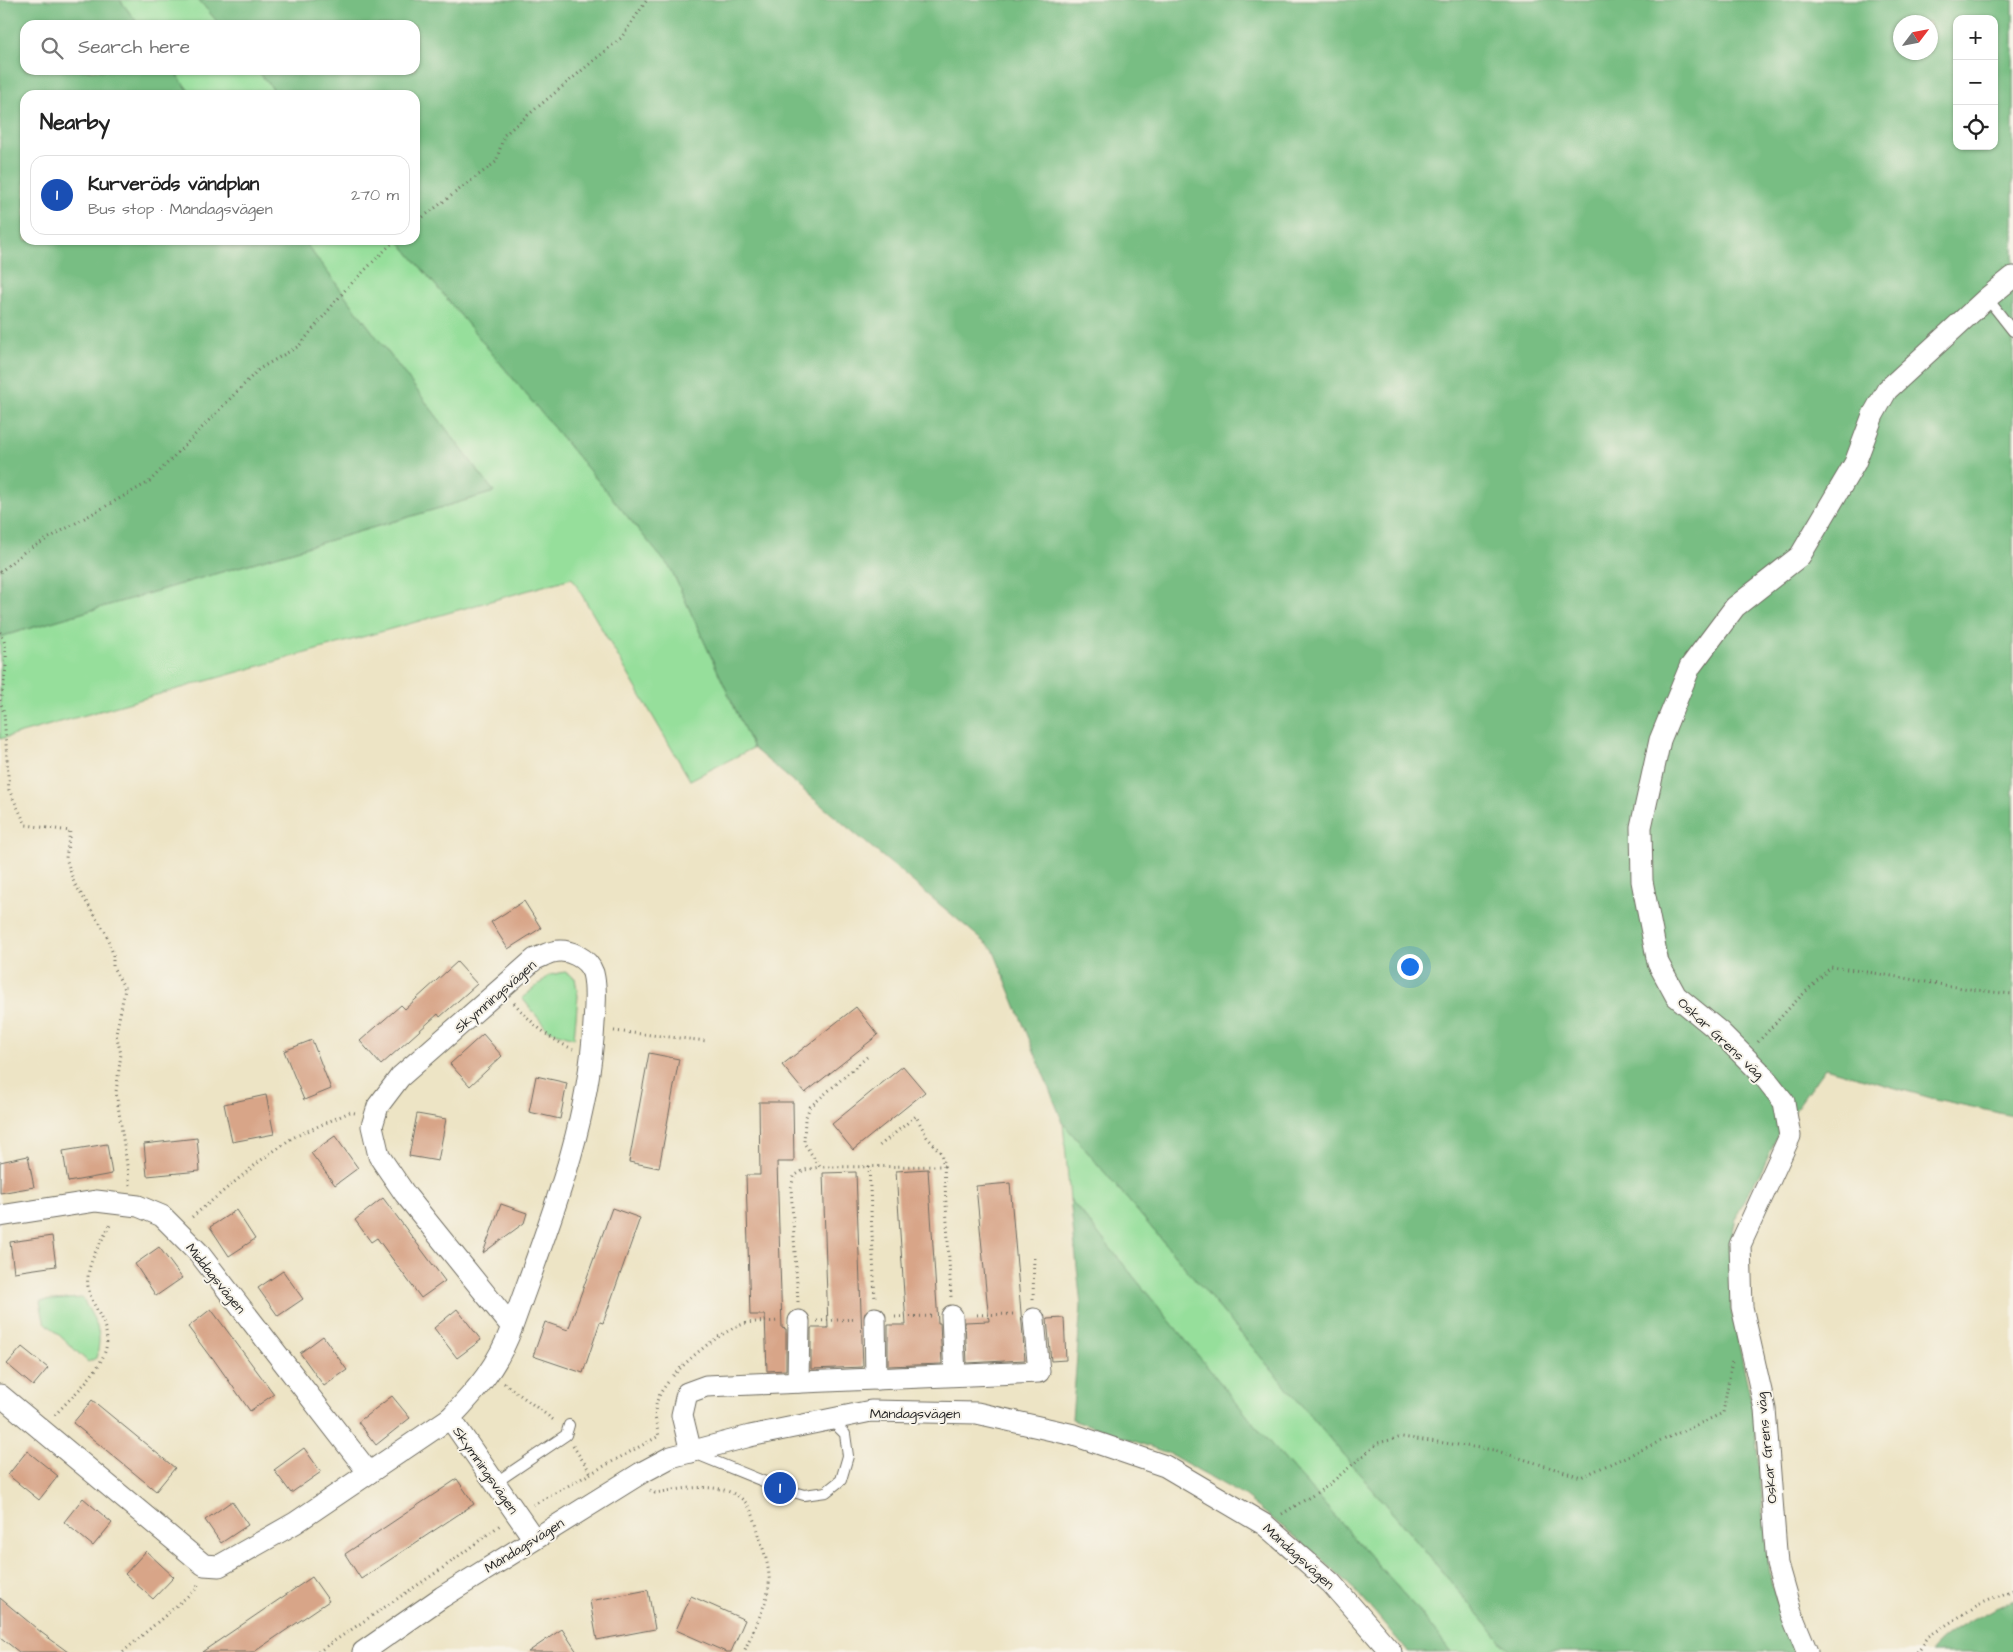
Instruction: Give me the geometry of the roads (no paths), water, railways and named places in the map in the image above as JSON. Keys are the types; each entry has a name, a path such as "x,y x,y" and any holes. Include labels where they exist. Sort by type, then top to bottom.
{"street":[{"name":"Oskar Grens väg","path":"1807,1652 1791,1613 1777,1564 1765,1409 1742,1307 1740,1244 1790,1136 1784,1102 1762,1074 1720,1032 1676,996 1658,963 1642,881 1641,827 1660,740 1690,667 1734,607 1800,556 1855,463 1873,415 1887,390 1987,298 2013,277"},
{"name":"Skymningsvägen","path":"512,1327 406,1194 379,1156 372,1126 378,1106 400,1077 535,959 554,951 570,952 585,961 592,972 595,995 592,1054 579,1122 558,1194 512,1327 503,1350 476,1390 450,1418 534,1539"},
{"name":"Middagsvägen","path":"0,1216 96,1201 126,1205 162,1216 198,1252 369,1473"},
{"path":"952,1316 954,1375"},
{"path":"875,1318 876,1379"},
{"path":"691,1452 682,1414 687,1393 706,1386 1039,1372 1034,1319"},
{"path":"798,1382 799,1321"},
{"path":"0,1395 204,1565 219,1566 295,1523 450,1418"},
{"name":"Måndagsvägen","path":"363,1652 442,1597 641,1473 671,1457 750,1436 871,1411 977,1412 1064,1433 1165,1466 1265,1524 1331,1583 1391,1652"}],"lane":[{"path":"1987,298 2013,331"},
{"path":"691,1452 780,1488 804,1495 826,1492 841,1480 848,1456 845,1434 831,1419"},
{"path":"495,1483 566,1436 569,1424"}],"place":[{"name":"Kurveröds vändplan","path":"780,1488"}]}
